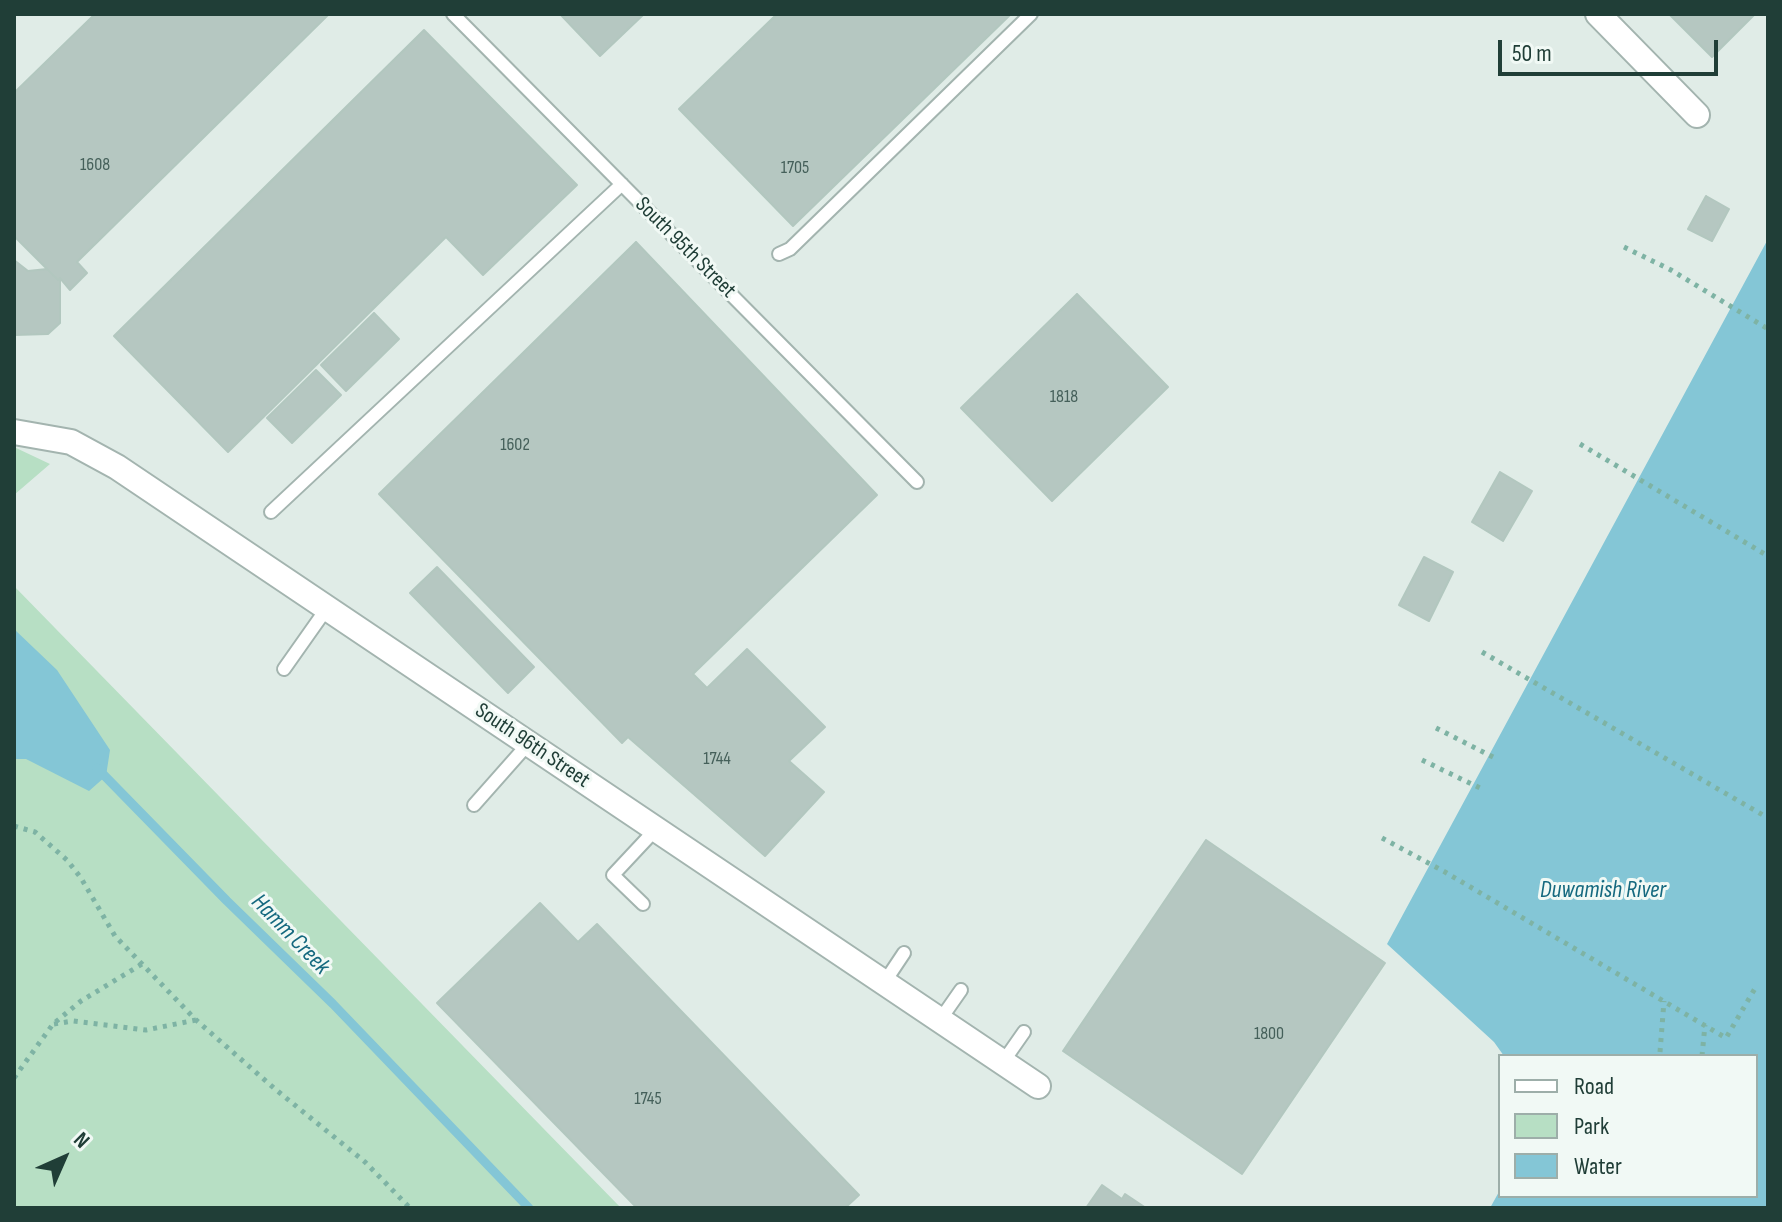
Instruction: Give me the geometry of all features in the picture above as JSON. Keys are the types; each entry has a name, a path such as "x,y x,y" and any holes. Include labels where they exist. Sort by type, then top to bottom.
{"street":[{"path":"1598,14 1697,115"},
{"name":"South 96th Street","path":"14,432 71,442 117,467 1038,1086"}],"lane":[{"name":"South 95th Street","path":"453,14 917,482"},
{"path":"779,254 790,249 1031,14"},
{"path":"271,512 622,184"},
{"path":"284,669 327,608"},
{"path":"474,805 528,744"},
{"path":"643,904 613,875 656,829"},
{"path":"884,983 904,953"},
{"path":"940,1020 961,990"},
{"path":"1003,1062 1024,1032"}],"path":[{"path":"1624,247 1671,270 1768,329"},
{"path":"1580,444 1768,556"},
{"path":"1482,652 1768,818"},
{"path":"1436,728 1495,758"},
{"path":"1422,760 1480,788"},
{"path":"14,826 35,832 67,860 115,936 196,1020 365,1162 410,1208"},
{"path":"1382,838 1726,1038 1757,985"},
{"path":"14,1078 53,1024 81,1001 142,964"},
{"path":"1660,1052 1664,1001"},
{"path":"53,1024 73,1021 146,1030 196,1020"},
{"path":"1702,1054 1705,1025"}],"green space":[{"path":"14,447 50,464 14,495"},
{"path":"14,586 383,964 621,1208 14,1208"}],"water":[{"name":"Duwamish River","path":"1768,239 1768,1208 1490,1208 1498,1194 1498,1198 1758,1198 1758,1054 1503,1054 1494,1042 1387,944"},
{"path":"14,629 57,670 110,750 106,776 89,791 26,759 14,759"}],"building":[{"path":"95,14 329,14 77,262 87,273 70,290 14,236 14,93"},
{"path":"560,14 644,14 600,56"},
{"path":"777,14 1011,14 793,226 679,109"},
{"path":"1669,14 1755,14 1712,57"},
{"path":"424,30 577,185 483,275 446,237 228,452 114,336"},
{"path":"1706,196 1729,209 1712,241 1688,229"},
{"path":"636,242 877,495 693,674 707,688 747,649 825,727 789,761 824,792 765,856 628,737 622,743 379,494"},
{"path":"14,260 28,271 47,269 58,280 60,278 60,323 48,334 14,335"},
{"path":"1077,294 1168,387 1052,501 961,408"},
{"path":"374,313 399,339 346,391 321,365"},
{"path":"316,370 341,395 292,443 267,418"},
{"path":"1500,472 1532,491 1503,541 1472,522"},
{"path":"1424,557 1453,572 1429,621 1399,605"},
{"path":"437,567 534,667 508,693 410,593"},
{"path":"1206,840 1385,963 1242,1174 1063,1051"},
{"path":"540,903 578,942 597,924 859,1195 845,1208 637,1208 437,1003"},
{"path":"1102,1185 1122,1199 1125,1194 1146,1208 1086,1208"}],"waterway":[{"name":"Hamm Creek","path":"97,768 333,1004 529,1208"}]}
